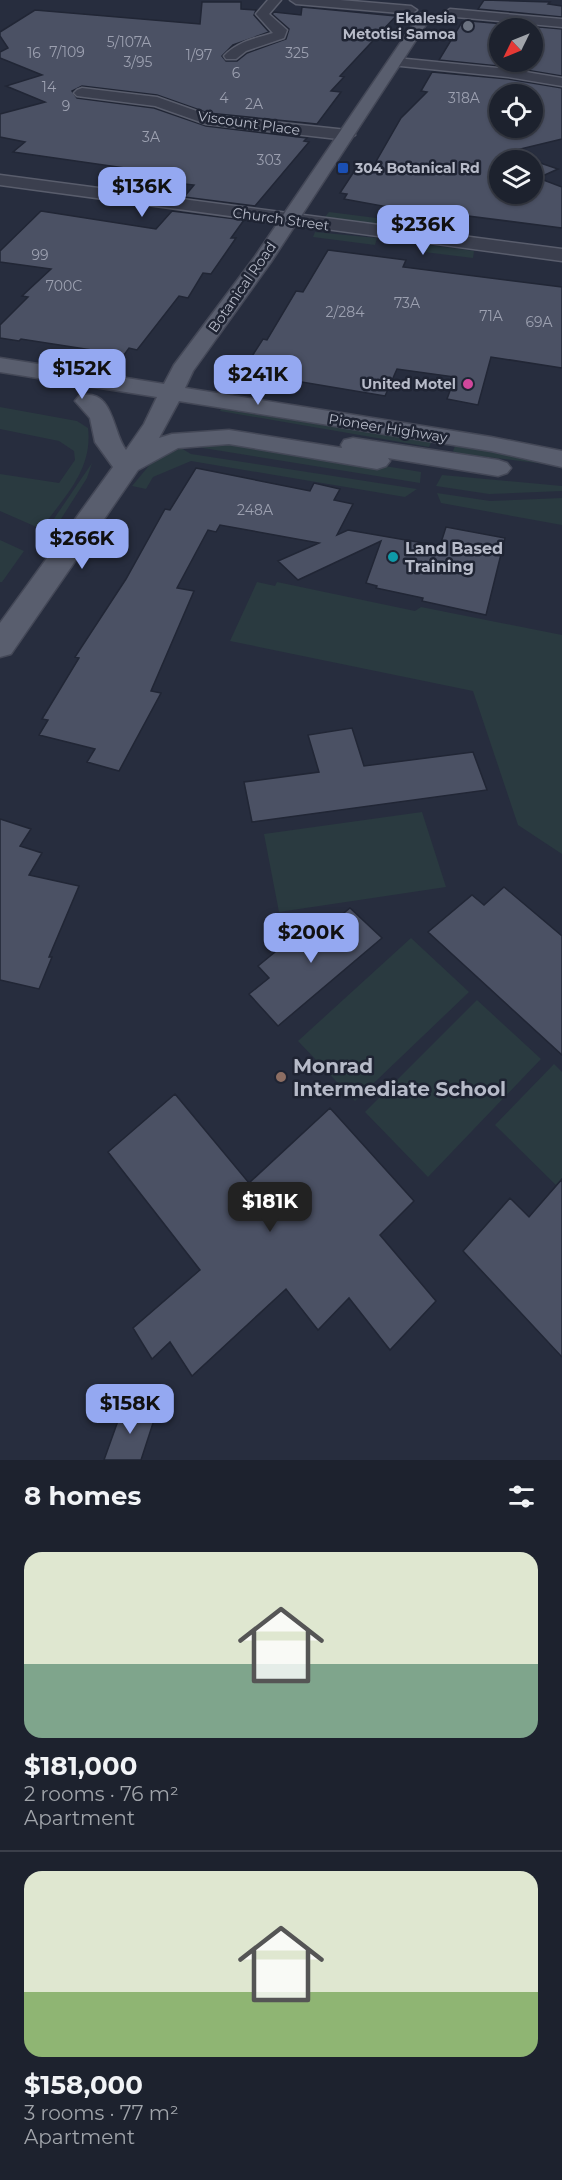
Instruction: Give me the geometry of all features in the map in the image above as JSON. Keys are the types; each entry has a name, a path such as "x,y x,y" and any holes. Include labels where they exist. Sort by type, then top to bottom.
{"main road":[{"path":"426,10 441,17 450,13"},
{"name":"Botanical Road","path":"0,646 156,425 182,370 347,135 396,62 426,10"},
{"name":"Pioneer Highway","path":"0,365 438,460 558,470"},
{"name":"Pioneer Highway","path":"0,386 87,401 167,403"},
{"path":"87,401 102,416 107,442 126,467 172,441 229,437 446,472 558,470"}],"street":[{"path":"231,56 241,48 279,35 280,30 262,14 275,0"},
{"path":"296,0 426,10"},
{"path":"450,13 562,23"},
{"path":"396,62 508,73 562,82"},
{"name":"Viscount Place","path":"82,93 157,102 206,118 347,135"},
{"name":"Church Street","path":"0,180 562,255"}],"shaded area":[{"path":"329,212 392,220 389,226 325,217"},
{"path":"315,232 377,238 375,245 313,237"},
{"path":"429,245 474,251 473,258 424,252"},
{"path":"0,407 77,421 88,428 86,457 81,470 67,494 41,529 0,511 0,474 59,483 75,460 74,451 59,441 0,429"},
{"path":"221,409 431,443 429,447 220,411"},
{"path":"246,443 421,472 420,483 203,448 195,444"},
{"path":"455,446 562,463 562,466 455,453 453,451"},
{"path":"181,448 191,454 417,489 405,497 191,461 153,477 146,489 132,486 152,462"},
{"path":"92,463 87,478 54,530 47,529"},
{"path":"442,475 562,486 562,491 489,494 436,486"},
{"path":"437,493 490,501 562,498 562,525 441,503"},
{"path":"0,540 24,551 2,582 0,582"},
{"path":"257,582 275,586 277,582 415,611 421,607 562,635 562,854 518,825 473,691 230,641"},
{"path":"422,812 446,887 279,912 264,834"},
{"path":"411,938 469,992 355,1101 298,1041"},
{"path":"477,1000 541,1059 428,1177 365,1112"},
{"path":"554,1064 562,1072 562,1191 495,1125"}],"building":[{"path":"484,0 550,2 548,4 562,6 562,17 478,9"},
{"path":"202,2 241,2 241,9 256,10 254,15 269,32 233,45 222,56 226,61 237,61 247,53 286,39 289,29 272,14 274,12 301,15 302,7 396,16 340,76 344,77 331,91 341,92 317,124 208,113 157,95 82,86 72,91 77,98 154,108 206,126 307,138 304,141 309,142 255,206 184,197 194,185 176,183 181,176 13,152 25,142 0,137 0,114 45,102 6,86 42,75 0,58 0,52 8,48 0,32 35,10 200,24"},
{"path":"462,22 489,23 489,65 439,60"},
{"path":"543,27 562,29 562,76 538,72 543,72"},
{"path":"432,72 508,79 538,84 489,84 489,138 543,138 543,85 562,88 562,139 516,150 489,150 489,204 543,204 543,180 562,187 562,228 405,208 404,210 344,199 347,194 340,193 355,170 370,172 401,118 427,92 421,91"},
{"path":"543,164 558,169 543,176"},
{"path":"41,211 156,229 172,211 244,220 231,238 236,238 211,274 203,273 188,298 179,296 137,350 129,348 124,355 21,339 19,341 0,338 0,325 28,297 22,296 51,269 0,262 0,251"},
{"path":"328,250 406,260 403,267 562,287 562,368 491,357 478,405 447,399 455,377 397,369 385,396 242,372 263,339 267,340 296,291 303,292"},
{"path":"196,468 310,491 314,483 340,489 334,500 353,504 337,535 348,530 440,546 446,527 505,538 486,615 422,601 423,598 376,588 377,586 366,583 381,541 298,580 278,561 319,543 220,525 216,532 208,530 177,588 194,591 151,691 161,693 119,771 87,762 95,749 39,735 48,720 42,719 79,658 75,657 126,579 165,509 170,510"},
{"path":"352,728 364,766 473,752 487,790 252,822 244,782 319,772 308,735"},
{"path":"0,819 31,829 20,846 42,853 29,875 79,886 49,957 52,957 39,989 0,980"},
{"path":"504,887 562,936 562,1055 428,932 472,895 484,905"},
{"path":"350,908 382,938 278,1026 249,994 269,978 258,966 308,925 317,935"},
{"path":"175,1094 249,1183 330,1108 414,1201 380,1235 436,1301 390,1350 349,1298 318,1330 286,1289 192,1376 170,1342 152,1359 133,1328 200,1270 108,1152"},
{"path":"562,1179 562,1357 463,1251 510,1198 529,1217"},
{"path":"124,1404 155,1417 141,1460 104,1460"}],"place":[{"name":"Ekalesia Metotisi Samoa","path":"468,26"},
{"name":"304 Botanical Rd","path":"343,168"},
{"name":"United Motel","path":"468,384"},
{"name":"Land Based Training","path":"393,557"},
{"name":"Monrad Intermediate School","path":"281,1077"}]}
